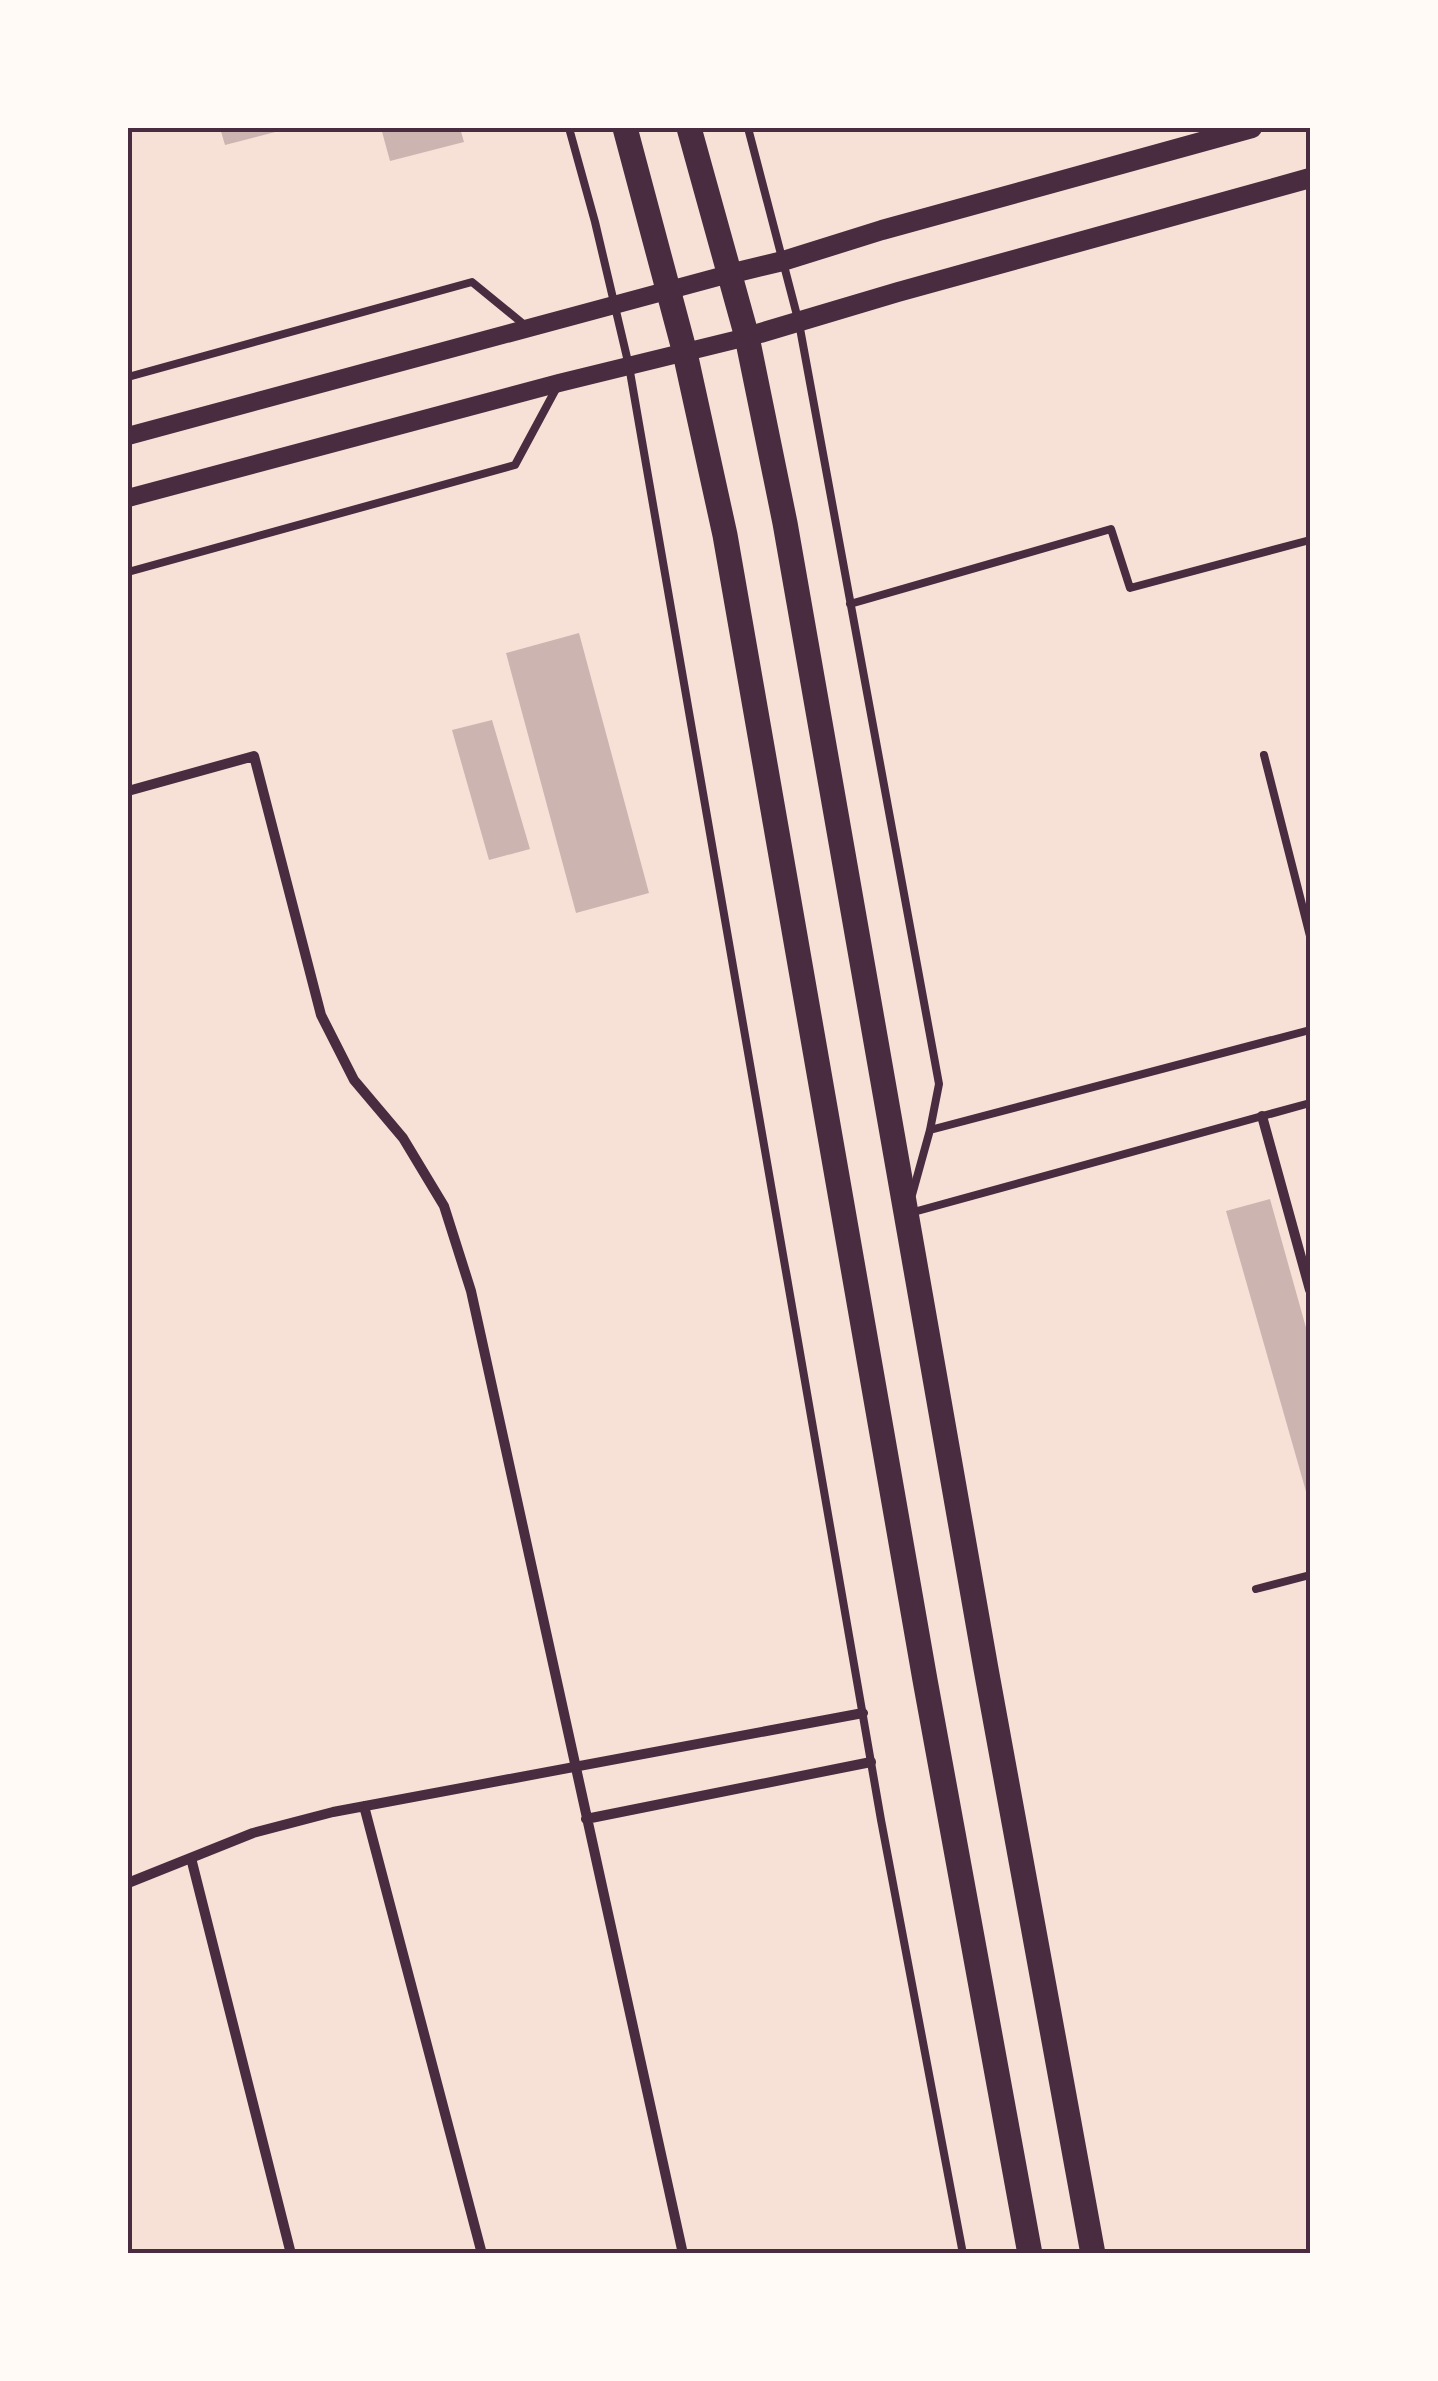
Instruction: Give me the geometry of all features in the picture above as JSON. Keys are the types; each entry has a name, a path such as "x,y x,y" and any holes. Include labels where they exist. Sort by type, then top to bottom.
{"main road":[{"path":"625,128 685,353 725,535 925,1680 1030,2254"},
{"path":"689,128 747,338 785,523 986,1670 1093,2254"},
{"path":"729,274 1252,128"},
{"path":"747,338 1310,178"}],"street":[{"path":"128,436 729,274"},
{"path":"128,498 747,338"},
{"path":"128,791 254,756 320,1016 354,1080 404,1138 444,1206 471,1290 683,2254"},
{"path":"1262,1116 1310,1290"},
{"path":"128,1883 253,1832 364,1806 863,1713"},
{"path":"586,1818 871,1762"},
{"path":"364,1806 482,2254"},
{"path":"191,1858 291,2254"}],"lane":[{"path":"569,128 629,366 871,1762 963,2254"},
{"path":"748,128 800,323 939,1084 907,1214"},
{"path":"128,377 472,282 528,328"},
{"path":"128,572 515,465 559,384"},
{"path":"850,604 1111,529 1130,588 1310,540"},
{"path":"1264,754 1310,936"},
{"path":"930,1130 1310,1030"},
{"path":"907,1214 1310,1103"},
{"path":"1256,1589 1310,1575"}],"building":[{"path":"220,128 286,128 287,129 225,145"},
{"path":"381,128 460,128 464,142 390,161"},
{"path":"579,633 649,893 576,913 506,653"},
{"path":"492,720 530,849 489,860 452,730"},
{"path":"1270,1199 1310,1342 1307,1495 1226,1211"}]}
